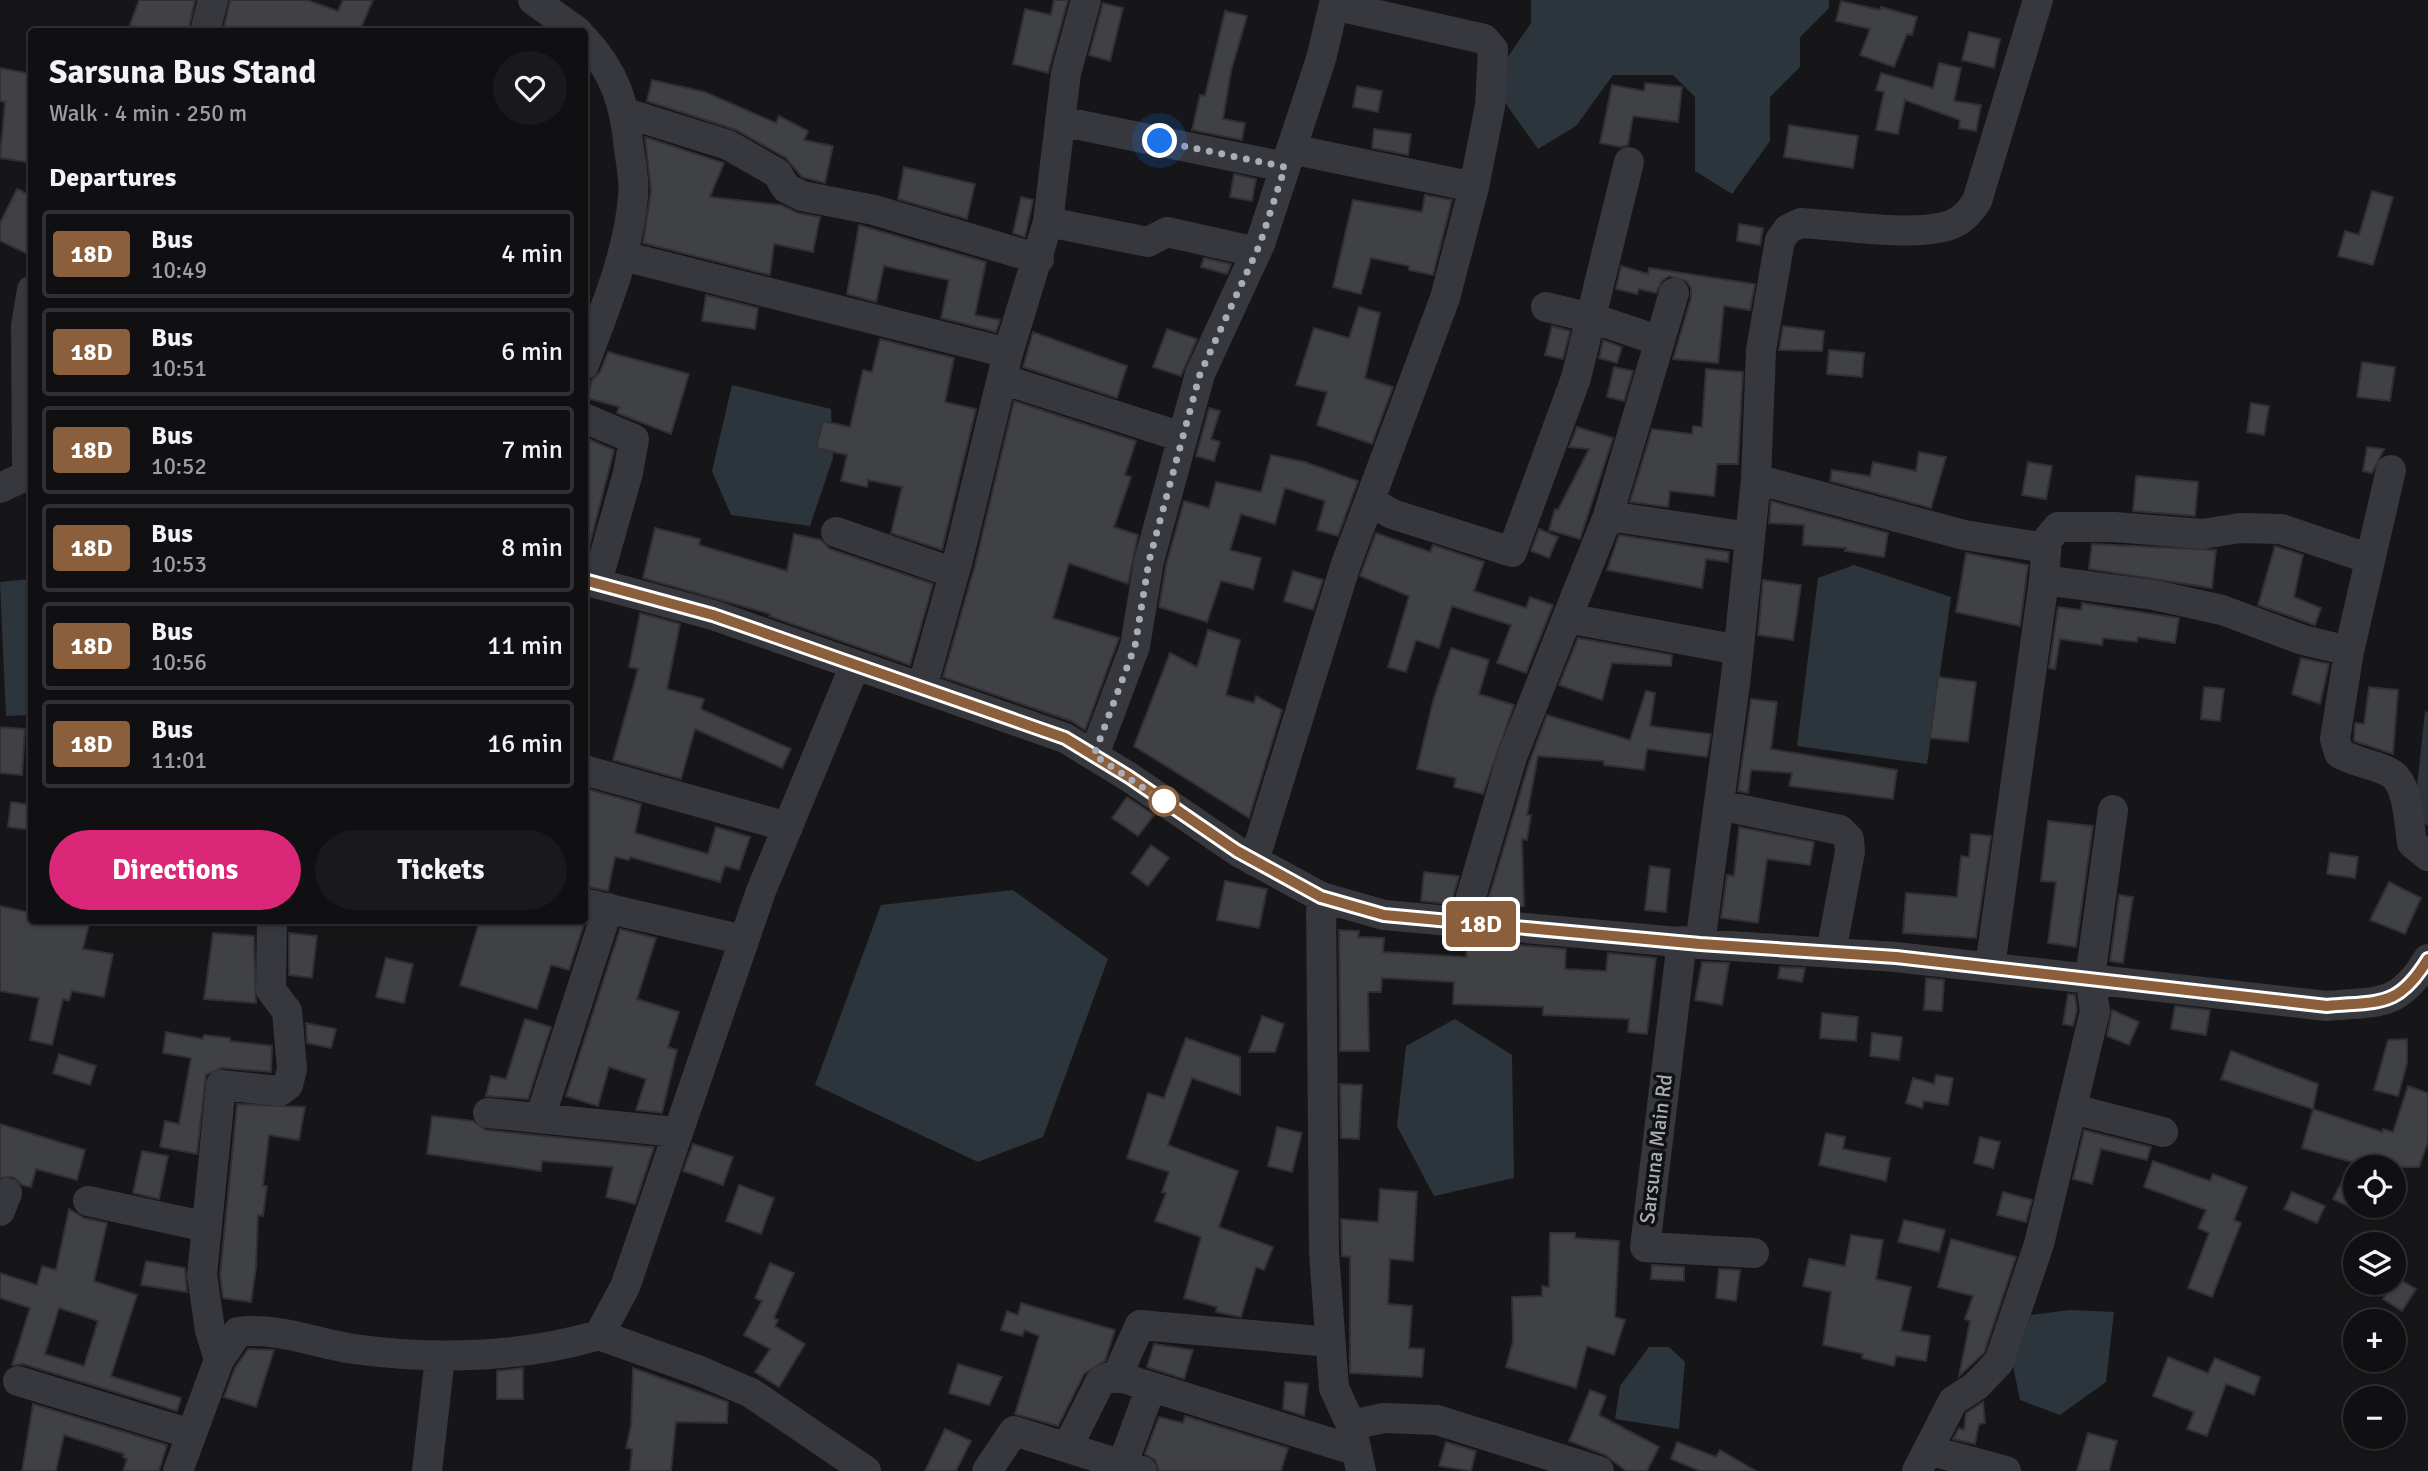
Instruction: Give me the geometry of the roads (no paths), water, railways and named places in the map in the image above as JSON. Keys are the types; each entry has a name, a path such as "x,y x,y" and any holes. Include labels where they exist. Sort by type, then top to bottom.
{"street":[{"path":"206,28 212,0"},
{"path":"533,0 572,28"},
{"path":"922,688 954,573 1005,366 1048,222 1066,73 1086,0"},
{"path":"1691,943 1719,805 1739,650 1756,479 1761,351 1780,240 1788,229 1801,223 1921,230 1945,227 1964,218 1977,201 2038,0"},
{"path":"1094,755 1135,646 1149,561 1182,437 1210,349 1256,252 1321,60 1335,3 1484,39 1493,49 1490,106 1474,187 1445,298 1346,564 1254,861"},
{"path":"588,42 601,56 619,89 626,113 634,195 623,256 588,354"},
{"path":"626,113 728,145 777,173 786,188 802,196 874,210 1039,259"},
{"path":"1060,121 1474,187"},
{"path":"1370,501 1392,514 1512,552 1576,378 1629,162"},
{"path":"1048,222 1148,242 1167,232 1256,252"},
{"path":"623,256 1005,366 1182,437"},
{"path":"1463,924 1512,757 1608,516 1674,293"},
{"path":"1546,307 1592,318 1660,341"},
{"path":"28,313 28,424"},
{"path":"588,420 634,439 628,473 591,581 713,615 1065,738 1254,861 1321,897 1384,915 1463,924 1990,967 2327,1006 2387,1000 2412,985 2428,959"},
{"path":"2391,470 2349,651 2335,739 2339,753 2352,761 2392,774 2402,787 2412,844 2428,856"},
{"path":"0,488 28,474"},
{"path":"1756,479 1964,535 2046,548"},
{"path":"1608,516 1750,537"},
{"path":"1990,967 2044,580 2047,540 2058,527 2114,527 2203,534 2262,527 2281,529 2370,559"},
{"path":"836,532 954,573"},
{"path":"2044,580 2154,596 2222,610 2303,640 2349,651"},
{"path":"1567,618 1739,650"},
{"path":"599,1335 625,1287 744,940 855,665"},
{"path":"588,771 788,827"},
{"path":"1719,805 1840,830 1849,839 1850,852 1831,953"},
{"path":"2006,1471 1923,1461 1953,1401 1976,1386 1999,1362 2039,1244 2095,1011 2090,977 2113,810"},
{"path":"1321,897 1324,1252 1334,1388 1356,1449"},
{"path":"540,1118 596,906 744,940"},
{"path":"219,1360 210,1331 202,1275 221,1085 280,1091 288,1086 292,1069 286,1011 271,990 272,924"},
{"name":"Sarsuna Main Rd","path":"1691,943 1645,1247 1754,1253"},
{"path":"2073,1109 2163,1132"},
{"path":"488,1113 676,1132"},
{"path":"88,1201 207,1227"},
{"path":"1116,1378 1140,1325 1330,1342"},
{"path":"178,1471 219,1360 238,1332 259,1329 353,1348 440,1357 564,1345 599,1335 701,1371 751,1393 865,1471"},
{"path":"427,1471 440,1357"},
{"path":"1068,1446 1100,1382 1116,1378 1356,1449"},
{"path":"18,1381 191,1434"},
{"path":"987,1471 1014,1430 1133,1467 1151,1387"},
{"path":"1356,1449 1384,1418 1437,1420 1599,1471"}]}
